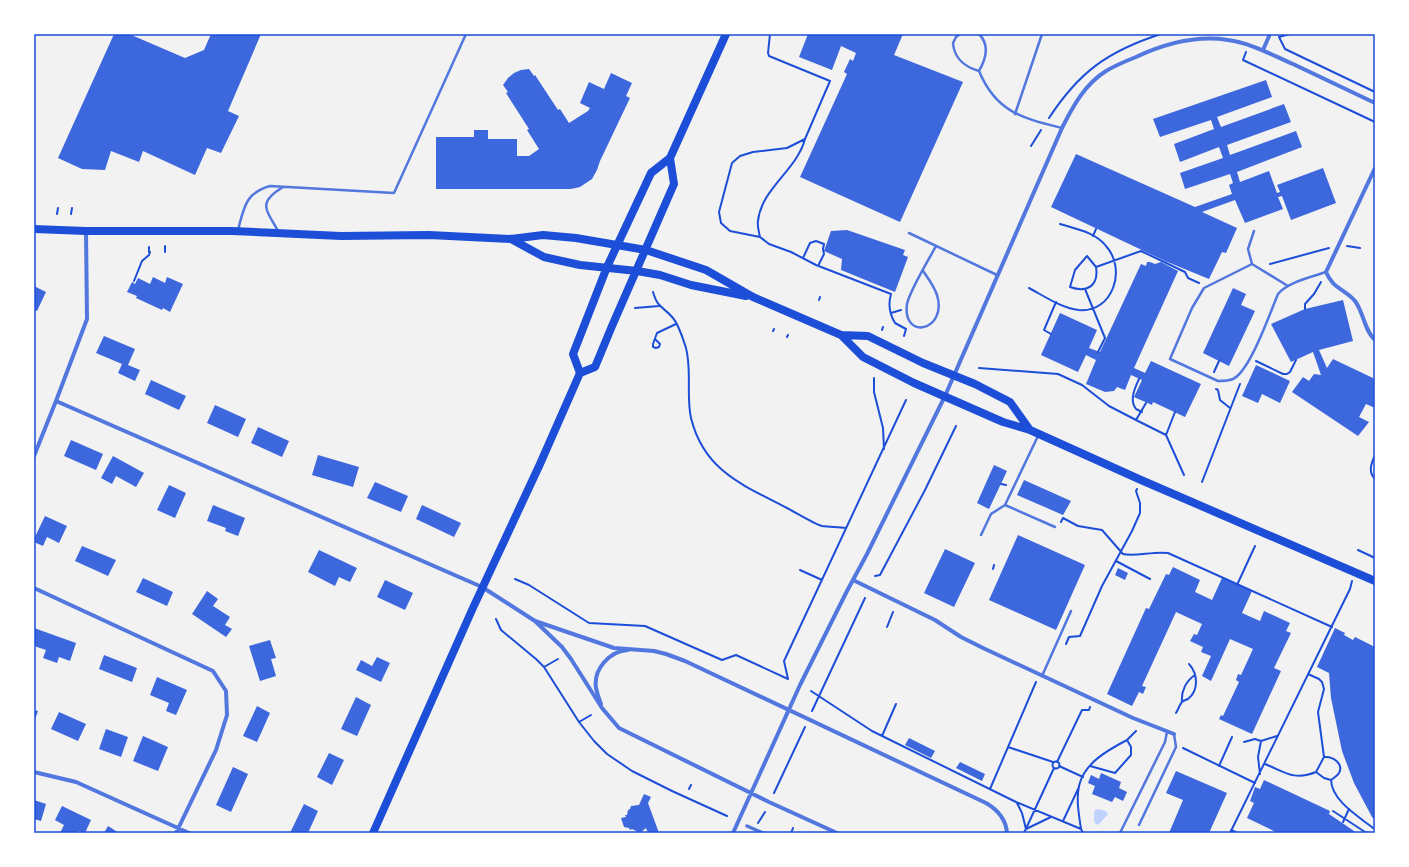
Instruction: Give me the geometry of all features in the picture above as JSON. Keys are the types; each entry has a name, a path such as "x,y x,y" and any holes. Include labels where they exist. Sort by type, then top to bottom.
{"main road":[{"path":"373,833 482,587 540,464 580,373 573,354 607,267 651,173 670,158 726,34"},
{"path":"580,373 595,367 674,184 670,158"},
{"path":"34,228 86,231 237,232 341,236 429,235 511,239 543,235 576,238 646,250 706,270 753,297 841,334 868,336 923,363 974,384 1010,402 1030,430"},
{"path":"511,239 544,257 580,265 607,267 660,275 691,286 753,297"},
{"path":"841,334 863,357 914,383 1003,422 1040,434 1141,480 1375,581"}],"street":[{"path":"1263,50 1270,34"},
{"path":"733,833 800,685 945,396 1062,128 1074,104 1093,81 1109,70 1151,50 1187,40 1218,39 1235,41 1263,50 1375,103"},
{"path":"1375,168 1326,272 1330,280 1356,302 1369,333 1375,340"},
{"path":"34,456 87,319 86,231"},
{"path":"56,401 482,587 535,621 562,647 571,658 602,708 619,728 837,833"},
{"path":"852,580 935,620 961,637 983,648 1133,718 1174,734"},
{"path":"34,588 213,671 226,691 227,715 216,750 176,833"},
{"path":"535,621 614,648 642,650 666,654 685,662 993,806 1005,822 1007,833"},
{"path":"602,708 596,688 596,682 604,662 617,653 642,650"},
{"path":"34,772 76,782 189,833"},
{"path":"747,826 763,833"}],"lane":[{"path":"237,232 245,206 252,195 260,189 270,186 394,193 466,34"},
{"path":"960,34 953,41 953,47 956,55 967,67 979,71 989,92 1002,104 1015,114 1030,120 1062,128"},
{"path":"979,34 984,40 986,50 984,60 979,71"},
{"path":"1015,114 1042,34"},
{"path":"280,233 266,208 267,200 272,193 283,186"},
{"path":"1254,231 1248,249 1252,264 1288,286"},
{"path":"909,234 997,275"},
{"path":"923,271 936,293 939,309 934,321 926,327 920,328 911,324 907,309 911,293 936,246"},
{"path":"1252,264 1206,286 1192,308 1170,358 1218,380 1225,381 1234,378 1248,363 1278,294 1282,289 1326,272"},
{"path":"981,535 991,514 1005,505 1040,434"},
{"path":"1005,505 1055,527"},
{"path":"1040,675 1071,611"},
{"path":"1120,833 1164,742 1167,732"},
{"path":"1139,825 1176,747 1174,734"}],"path":[{"path":"760,237 758,222 768,195 788,170 804,146 805,139 830,81 769,56 770,34"},
{"path":"1279,37 1285,49 1375,92"},
{"path":"1243,60 1375,122"},
{"path":"805,139 787,148 753,152 740,156 732,163 719,212 721,223 730,231 760,237 768,244 791,252 818,266 891,294 888,304 889,308 894,323 906,329 904,336"},
{"path":"57,214 58,208"},
{"path":"71,214 72,208"},
{"path":"1029,288 1056,302 1080,310 1093,308 1103,302 1113,290 1116,276 1114,260 1108,247 1093,236 1060,224"},
{"path":"1093,236 1096,229"},
{"path":"803,258 810,243 816,241 824,244 824,254 818,266"},
{"path":"1270,264 1339,245 1360,248"},
{"path":"165,246 165,252"},
{"path":"134,281 142,261 149,255 149,247"},
{"path":"1096,267 1141,251 1185,272 1188,278 1206,286"},
{"path":"1087,256 1096,267 1097,274 1091,286 1085,289 1070,287 1075,270 1087,256"},
{"path":"1305,309 1305,304 1316,291 1326,272"},
{"path":"1085,289 1105,338 1098,352"},
{"path":"653,292 659,306 673,318 685,348 689,373 688,403 695,433 707,454 719,468 742,485 821,526 846,528"},
{"path":"1051,334 1044,330 1056,302"},
{"path":"635,308 659,306"},
{"path":"655,339 657,333 676,324"},
{"path":"1250,358 1285,374 1290,372 1296,360"},
{"path":"979,368 1058,374 1082,385 1109,406 1166,435 1184,475"},
{"path":"874,378 874,392 883,428 884,449"},
{"path":"1139,379 1133,395 1133,401 1136,409 1142,412"},
{"path":"1202,482 1240,382"},
{"path":"515,579 536,588 589,623 645,626 722,660 736,655 789,680 784,661 906,400"},
{"path":"1136,420 1146,403"},
{"path":"1166,435 1175,412"},
{"path":"875,576 880,576 925,490 956,426"},
{"path":"1375,455 1371,470 1372,476 1375,479"},
{"path":"1062,650 1069,637 1080,636 1102,586 1140,513 1140,503 1136,491 1141,480"},
{"path":"1061,522 1063,518 1078,526 1102,530 1121,551 1128,555 1154,552 1168,553 1332,627"},
{"path":"1237,584 1255,546"},
{"path":"1358,550 1375,558"},
{"path":"1116,561 1150,579"},
{"path":"993,569 994,565"},
{"path":"800,570 822,580"},
{"path":"1238,833 1231,832 1332,627 1350,589 1352,580"},
{"path":"812,711 865,598"},
{"path":"887,626 893,612"},
{"path":"496,618 501,630 544,667 579,722 594,741 607,753 632,771 727,816"},
{"path":"544,667 558,659"},
{"path":"1182,702 1189,698 1197,682 1189,664"},
{"path":"1265,764 1292,775 1300,776 1316,772 1324,757 1318,712 1324,689 1323,684 1319,679 1308,674"},
{"path":"990,789 1040,675"},
{"path":"1176,713 1182,702 1182,695 1186,684 1195,675"},
{"path":"811,690 872,731 1016,802 1081,829"},
{"path":"819,695 819,701"},
{"path":"882,736 896,704"},
{"path":"1057,762 1082,710 1089,710"},
{"path":"579,722 592,715"},
{"path":"774,793 805,727"},
{"path":"1063,821 1083,777 1090,766 1106,752 1136,732"},
{"path":"1244,742 1255,739 1261,741 1278,736"},
{"path":"1219,766 1232,737"},
{"path":"1090,766 1115,773 1131,755 1131,747 1126,740"},
{"path":"1260,774 1258,757 1261,741"},
{"path":"1182,744 1183,749 1255,783"},
{"path":"1008,747 1057,762"},
{"path":"1324,757 1334,759 1338,762 1340,769 1338,774 1331,780"},
{"path":"1024,833 1054,768 1052,765 1053,762"},
{"path":"1057,762 1059,766 1083,777"},
{"path":"1054,768 1059,766"},
{"path":"1316,772 1324,778 1331,780"},
{"path":"1331,780 1332,787 1337,796 1349,809 1373,828"},
{"path":"689,789 691,785"},
{"path":"1079,786 1079,811 1081,829 1083,833"},
{"path":"1016,802 1022,813 1026,829"},
{"path":"1343,822 1349,809"},
{"path":"1333,811 1365,832 1370,833"},
{"path":"754,829 765,812"},
{"path":"1026,829 1051,817"},
{"path":"791,833 793,828"}],"water":[{"path":"1098,809 1106,811 1108,814 1100,823 1096,825 1094,820 1094,812"}],"building":[{"path":"114,34 129,34 185,58 204,50 211,34 261,34 228,111 239,116 221,153 207,148 195,175 143,151 139,162 111,151 105,170 82,169 58,158"},
{"path":"808,34 903,34 894,55 963,82 900,222 800,177 847,74 844,72 850,59 853,61 856,53 841,46 832,70 799,57"},
{"path":"529,69 534,76 535,75 558,110 560,109 569,123 588,111 590,108 580,103 589,82 604,89 611,73 632,83 626,96 630,98 592,179 580,187 571,189 436,189 436,137 474,137 474,130 488,130 488,139 517,139 517,156 529,156 539,149 527,130 529,129 506,93 508,92 503,85 514,73"},
{"path":"1266,80 1272,97 1217,117 1221,127 1284,104 1291,122 1227,145 1230,155 1296,131 1302,147 1237,172 1240,182 1269,171 1277,193 1280,192 1277,185 1323,168 1336,203 1291,220 1282,196 1278,197 1283,209 1245,223 1235,200 1202,212 1237,228 1226,253 1222,252 1209,279 1165,261 1051,207 1076,154 1195,207 1232,194 1229,185 1233,183 1230,174 1185,189 1180,173 1223,158 1219,147 1180,162 1174,144 1214,129 1211,120 1160,137 1153,119"},
{"path":"847,230 905,250 903,255 908,257 895,292 841,270 842,259 824,251 831,231"},
{"path":"1147,262 1155,264 1161,262 1178,271 1134,368 1145,373 1151,361 1201,384 1185,417 1153,402 1152,405 1134,397 1142,380 1131,375 1125,390 1117,387 1114,391 1105,392 1086,384 1096,360 1086,355 1078,372 1041,355 1060,313 1097,330 1089,348 1100,352 1141,264 1146,266"},
{"path":"153,277 165,283 167,277 183,284 170,312 136,298 137,296 127,292 132,282 135,284 138,278 150,284"},
{"path":"34,286 46,292 37,311 34,310"},
{"path":"1233,288 1246,294 1241,305 1255,311 1229,366 1203,353"},
{"path":"1343,300 1353,341 1319,350 1327,368 1333,359 1375,379 1375,408 1366,404 1359,417 1369,422 1358,436 1292,392 1303,377 1309,381 1314,374 1321,375 1313,352 1291,362 1271,324 1305,309"},
{"path":"104,336 135,349 128,365 140,370 135,381 118,373 122,364 96,353"},
{"path":"1256,365 1290,381 1280,403 1262,394 1258,403 1242,396"},
{"path":"151,380 186,396 179,410 145,394"},
{"path":"215,405 246,419 238,437 207,423"},
{"path":"258,427 289,441 282,457 251,443"},
{"path":"71,440 103,454 96,470 64,456"},
{"path":"318,455 359,467 353,487 312,475"},
{"path":"113,456 144,473 136,487 116,476 112,484 101,478"},
{"path":"994,465 1007,471 989,509 977,503"},
{"path":"1024,480 1071,501 1063,515 1017,495"},
{"path":"375,482 408,496 401,512 367,498"},
{"path":"169,485 186,493 175,518 157,510"},
{"path":"213,505 245,518 238,536 225,531 226,528 207,521"},
{"path":"422,505 461,523 454,537 416,519"},
{"path":"45,516 67,526 59,543 47,537 43,546 34,542"},
{"path":"1018,535 1085,565 1056,630 989,600"},
{"path":"82,546 116,560 108,576 75,561"},
{"path":"945,549 975,563 954,607 924,593"},
{"path":"319,550 357,568 350,582 339,577 335,586 308,572"},
{"path":"1173,567 1200,580 1195,592 1212,600 1222,578 1252,591 1242,613 1260,621 1264,611 1290,623 1286,631 1291,633 1274,668 1281,671 1252,734 1219,719 1221,715 1223,716 1239,682 1236,680 1238,674 1241,675 1253,649 1230,639 1211,681 1202,676 1211,656 1201,652 1203,647 1190,641 1194,634 1197,635 1202,624 1176,612 1142,686 1146,687 1143,694 1139,692 1132,706 1107,694 1146,608 1149,609 1166,574 1169,575"},
{"path":"1118,568 1128,573 1125,580 1115,575"},
{"path":"143,578 173,592 167,606 136,592"},
{"path":"385,580 413,593 405,610 377,597"},
{"path":"207,591 218,599 213,606 230,617 225,625 232,629 226,637 192,614"},
{"path":"34,628 76,643 70,661 59,657 57,663 43,658 46,650 34,646"},
{"path":"1335,628 1345,633 1344,635 1353,640 1355,637 1375,647 1375,820 1354,783 1342,751 1331,698 1329,673 1317,667"},
{"path":"270,640 276,658 271,659 276,676 260,681 249,646"},
{"path":"104,655 137,668 132,682 99,669"},
{"path":"377,657 390,663 381,682 356,670 361,660 372,666"},
{"path":"157,677 187,690 176,715 166,711 169,703 150,695"},
{"path":"356,697 371,705 357,736 341,729"},
{"path":"257,706 270,713 257,742 243,736"},
{"path":"34,710 38,711 34,722"},
{"path":"59,712 86,724 78,741 51,729"},
{"path":"106,729 128,737 121,757 99,749"},
{"path":"143,736 168,747 158,771 133,761"},
{"path":"909,738 935,751 931,758 905,745"},
{"path":"329,753 344,760 332,785 317,777"},
{"path":"960,762 985,774 982,781 956,768"},
{"path":"233,767 248,774 231,812 216,805"},
{"path":"1176,771 1227,793 1209,833 1169,833 1183,800 1166,793"},
{"path":"1101,773 1121,782 1119,788 1127,792 1123,801 1115,797 1112,802 1092,794 1095,786 1088,783 1091,775 1099,779"},
{"path":"1264,780 1330,811 1329,814 1357,833 1278,833 1247,818 1254,803 1250,801 1255,787 1260,789"},
{"path":"644,794 651,797 648,803 659,833 648,833 646,828 640,833 624,827 621,818 626,817 625,815 627,815 631,806 639,805"},
{"path":"34,800 46,804 41,821 34,819"},
{"path":"304,804 318,811 308,833 290,833"},
{"path":"62,806 91,820 85,833 78,831 77,833 60,833 64,825 55,820"},
{"path":"108,826 119,833 104,833"}]}
